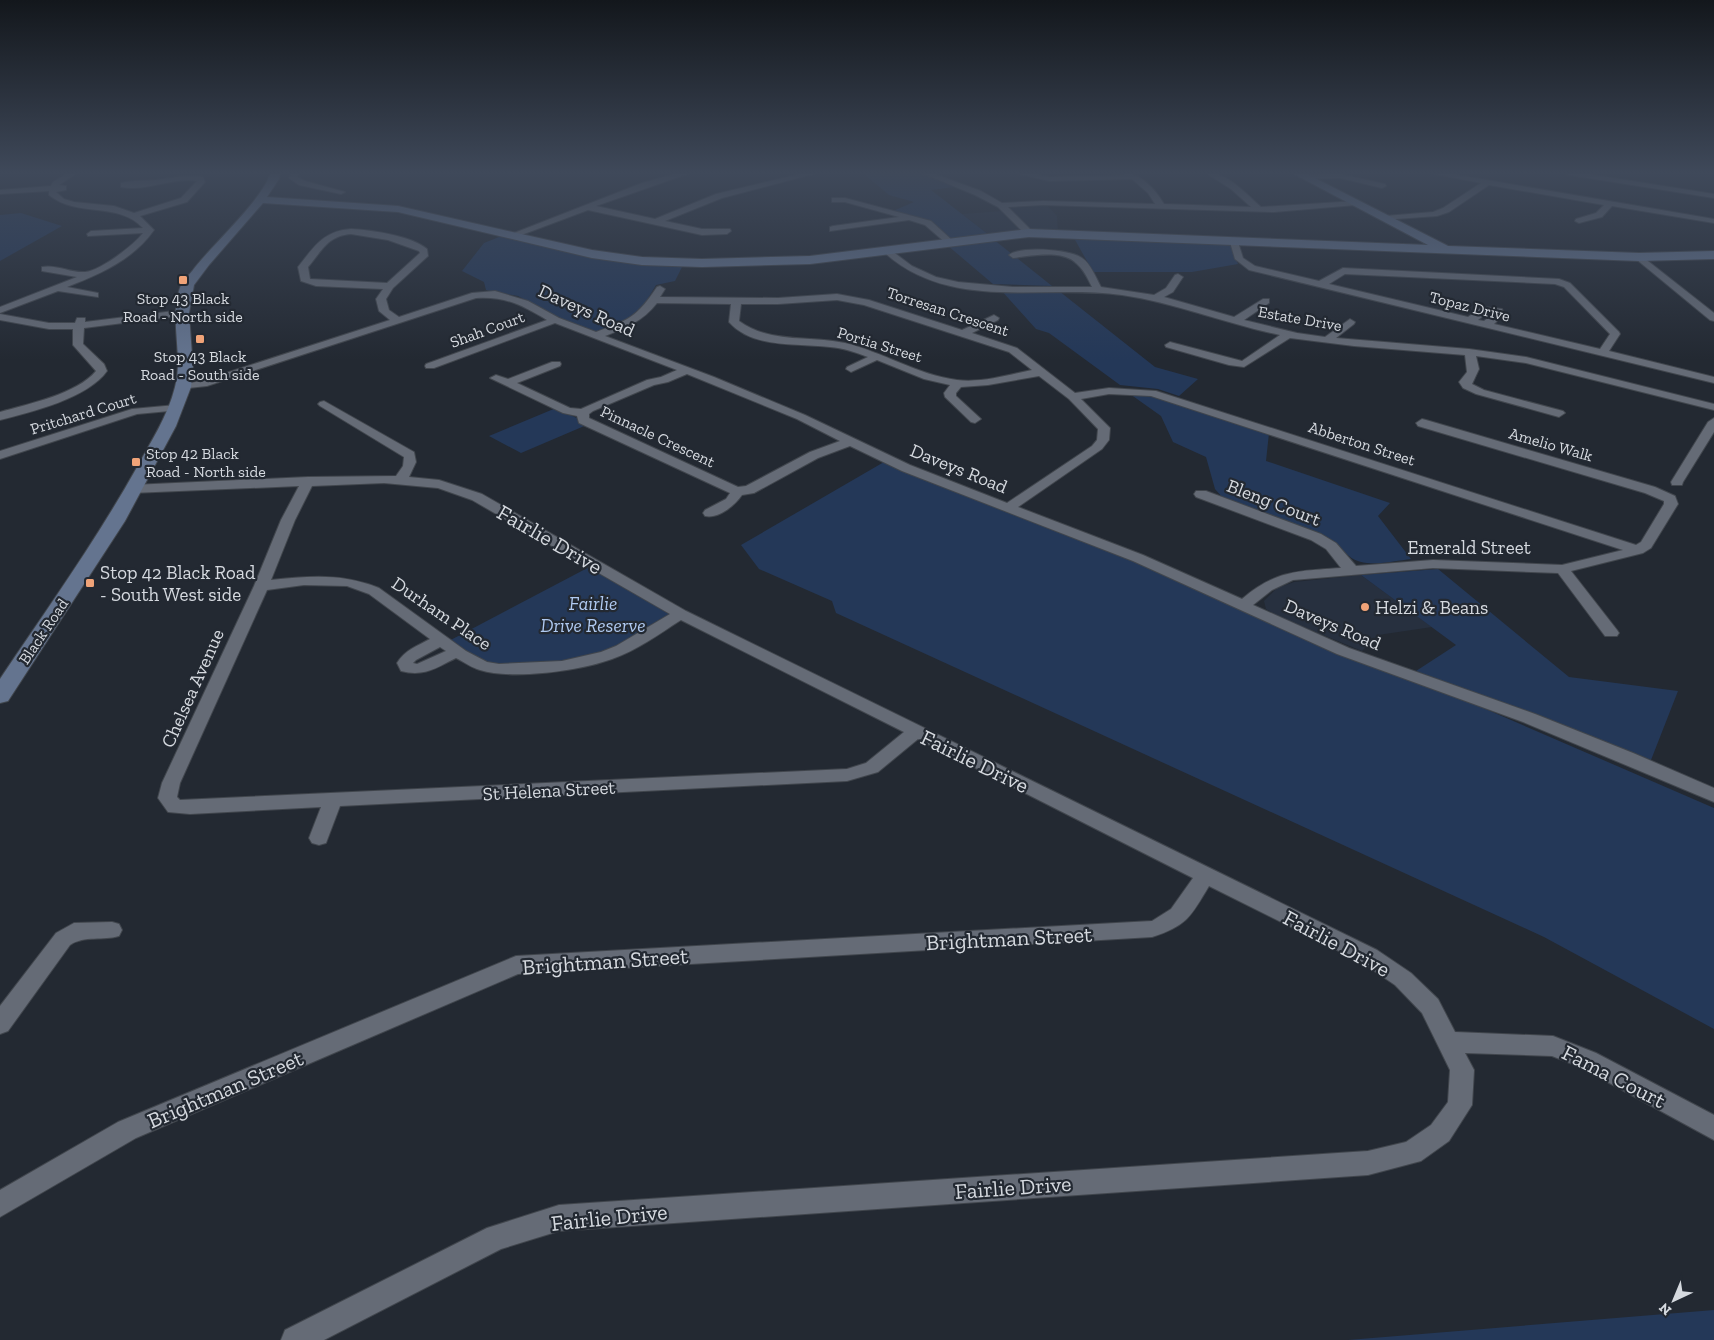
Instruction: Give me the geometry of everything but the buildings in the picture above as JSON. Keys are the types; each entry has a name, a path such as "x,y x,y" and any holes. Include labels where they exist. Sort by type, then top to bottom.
{"street":[{"path":"0,310 86,276 125,257 148,236"},
{"name":"Black Road","path":"0,696 116,521 176,408 183,387 185,369 183,309 188,285 228,236"},
{"path":"331,236 304,268 306,281 316,284 389,286"},
{"path":"377,236 423,249 425,254 389,286 381,299 384,311 397,320"},
{"path":"515,236 592,254 642,261 702,263 792,261 1007,236"},
{"path":"943,236 950,242"},
{"path":"1087,236 1639,257 1714,255"},
{"path":"1419,236 1445,250"},
{"name":"Topaz Drive","path":"1234,242 1239,259 1246,266 1714,380"},
{"name":"Estate Drive","path":"888,251 906,267 957,284 1000,288 1120,292 1289,334 1328,340 1526,360 1714,407"},
{"path":"1013,255 1051,253 1075,258 1081,262 1098,290"},
{"path":"1639,257 1714,318"},
{"path":"45,268 86,276"},
{"path":"1320,285 1343,271 1556,280 1567,285 1615,334 1603,353"},
{"path":"1154,299 1170,290 1178,277"},
{"path":"54,288 95,295"},
{"path":"595,336 646,313 660,289"},
{"name":"Daveys Road","path":"183,387 203,384 475,295 495,294 525,303 555,320 801,417 906,468 1138,558 1343,652 1529,718 1627,757 1714,795"},
{"name":"Torresan Crescent","path":"654,300 736,301 824,297 852,299 1013,350 1073,397 1104,428 1105,434 1102,443 1096,449 1008,508"},
{"name":"Portia Street","path":"736,301 734,322 748,332 768,338 844,346 936,378 958,383 983,382 1041,372"},
{"path":"1235,321 1266,301"},
{"path":"0,317 49,326 183,309"},
{"path":"1470,322 1486,309 1499,311 1500,313 1486,325"},
{"path":"964,333 994,318"},
{"name":"Shah Court","path":"430,366 555,320"},
{"path":"1328,340 1350,322"},
{"path":"0,416 75,391 100,377 102,371 100,366 78,345 80,323"},
{"path":"1170,345 1232,363 1244,364 1289,334"},
{"path":"1470,353 1474,369 1469,379 1465,382 1467,386 1480,392 1560,413"},
{"path":"851,369 876,357"},
{"path":"508,383 556,364"},
{"name":"Pinnacle Crescent","path":"683,369 664,380 651,382 588,409 583,414 583,420 729,489 738,491"},
{"path":"496,378 567,411 583,414"},
{"path":"958,383 950,393 951,397 975,419"},
{"name":"Abberton Street","path":"1073,397 1109,391 1152,393 1638,550"},
{"path":"324,404 410,455 409,468 400,480"},
{"name":"Pritchard Court","path":"0,455 115,416 136,411 176,408"},
{"path":"1677,482 1708,444 1714,422"},
{"name":"Amelio Walk","path":"1422,424 1650,490 1670,499"},
{"path":"710,513 731,502 738,491 749,490 846,439"},
{"name":"Fairlie Drive","path":"132,489 384,478 439,484 477,497 681,614 1376,961 1403,979 1430,1006 1450,1042 1462,1070 1460,1105 1440,1134 1412,1153 1368,1163 559,1218 496,1237 295,1340"},
{"name":"Chelsea Avenue","path":"170,802 168,798 171,783 261,586 288,520 308,481"},
{"name":"Bleng Court","path":"1201,494 1316,537 1331,546 1350,570"},
{"path":"1638,550 1646,545 1671,504 1670,499"},
{"name":"Emerald Street","path":"1244,606 1267,585 1280,579 1350,570 1433,564 1562,568 1638,550"},
{"path":"1562,568 1611,632"},
{"name":"Durham Place","path":"261,586 322,580 361,584 374,591 457,652 483,666 499,669 528,669 578,663 606,656 622,649 681,614"},
{"path":"441,640 410,656 405,662 407,667 419,670 457,652"},
{"name":"St Helena Street","path":"170,802 175,806 190,808 847,775 872,768 916,731"},
{"path":"319,838 333,800"},
{"name":"Brightman Street","path":"0,1204 127,1130 516,965 1152,930 1167,926 1178,918 1205,875"},
{"path":"0,1024 63,939 74,931 112,930"},
{"name":"Fama Court","path":"1450,1042 1553,1046 1588,1060 1714,1128"}],"shaded area":[{"path":"1361,575 1432,627 1378,635 1362,651 1277,616 1266,609 1264,601 1277,588 1294,582"}],"green space":[{"path":"0,236 45,236 0,261"},
{"path":"506,236 588,256 683,265 675,281 656,285 638,315 596,332 557,317 518,296 486,290 484,282 462,271 484,243"},
{"path":"947,236 985,236 953,240"},
{"path":"1074,238 1230,244 1238,264 1192,272 1093,272"},
{"path":"993,239 1052,286 993,284 947,245"},
{"path":"1001,290 1059,291 1155,367 1198,379 1179,396 1158,389 1120,385 1049,333 1036,329"},
{"path":"1130,394 1153,395 1269,433 1266,461 1390,503 1378,516 1411,559 1379,563 1355,560 1322,534 1223,498 1215,489 1206,457 1173,442 1161,416"},
{"path":"556,408 589,424 521,453 489,436"},
{"path":"884,462 1130,555 1714,808 1714,1029 1544,937 836,613 832,601 759,569 741,545"},
{"name":"Fairlie Drive Reserve","path":"595,564 681,614 606,656 499,669 445,643"},
{"path":"1438,569 1569,677 1678,691 1651,760 1416,671 1456,645 1361,575"},
{"path":"1714,1310 1714,1340 1348,1340"}],"place":[{"name":"Stop 43 Black Road - North side","path":"183,280"},
{"name":"Stop 43 Black Road - South side","path":"200,339"},
{"name":"Stop 42 Black Road - North side","path":"136,462"},
{"name":"Stop 42 Black Road - South West side","path":"90,583"},
{"name":"Helzi & Beans","path":"1365,607"}]}
